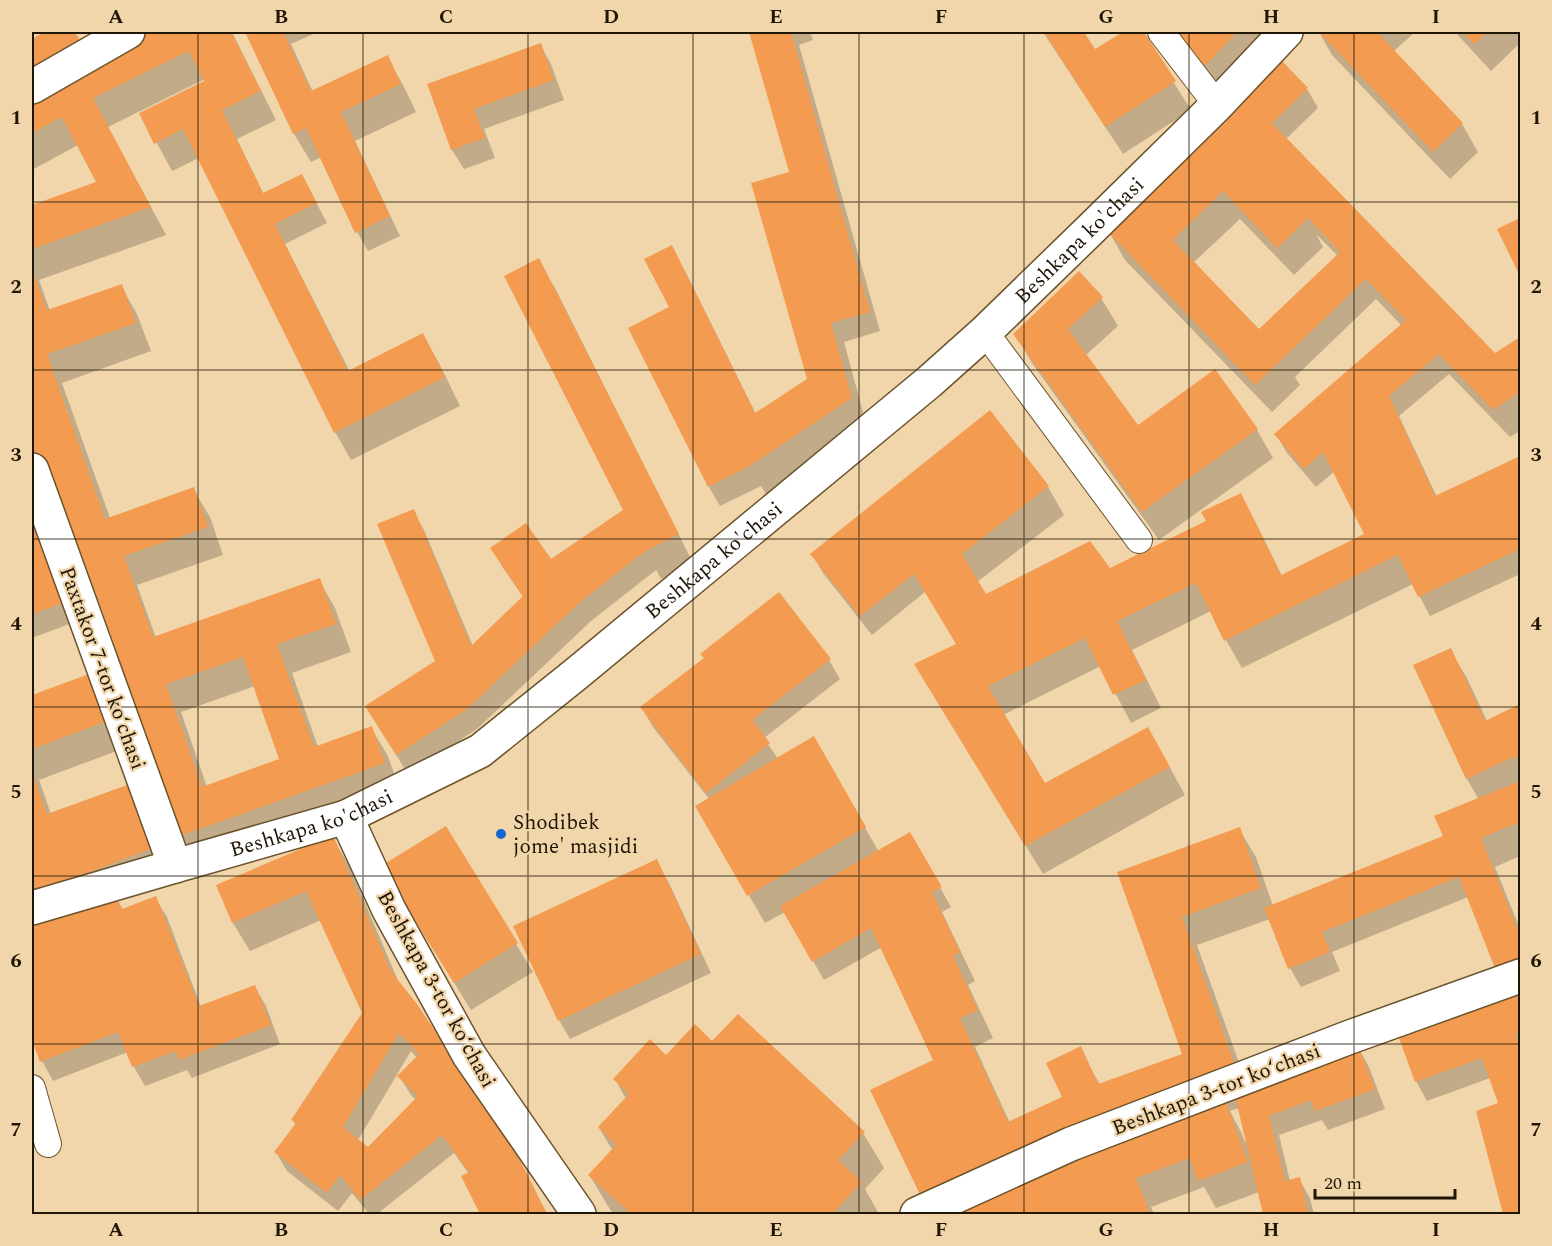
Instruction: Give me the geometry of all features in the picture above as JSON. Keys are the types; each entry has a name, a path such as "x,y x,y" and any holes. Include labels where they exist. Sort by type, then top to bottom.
{"street":[{"path":"32,87 128,32"},
{"name":"Beshkapa ko'chasi","path":"32,908 346,817 480,751 929,382 985,332 1217,105 1286,32"},
{"name":"Paxtakor 7-tor koʻchasi","path":"32,470 175,866"},
{"name":"Beshkapa 3-tor koʻchasi","path":"346,817 390,910 469,1055 579,1215"},
{"name":"Beshkapa 3-tor koʻchasi","path":"917,1215 1071,1144 1350,1037 1521,976"}],"lane":[{"path":"1161,32 1217,105"},
{"path":"985,332 1139,540"},
{"path":"32,1088 48,1144"}],"building":[{"path":"44,32 75,32 87,52 32,84 32,39"},
{"path":"147,32 231,32 261,91 222,110 263,193 302,174 317,203 275,224 348,371 423,333 445,377 334,433 183,129 154,144 139,113 204,81 189,51 93,98 151,207 32,249 32,205 96,182 62,117 32,133 32,92 77,66"},
{"path":"245,32 283,32 311,91 388,55 401,84 341,112 390,216 355,233 306,128 293,134"},
{"path":"749,32 791,32 870,312 831,323 852,398 748,467 708,487 628,328 669,307 644,259 672,245 755,413 807,379 751,183 789,172"},
{"path":"1044,32 1084,32 1095,49 1123,32 1144,32 1176,81 1105,127"},
{"path":"1166,32 1237,32 1198,73"},
{"path":"1319,32 1377,32 1463,123 1433,152"},
{"path":"1463,32 1487,32 1474,44"},
{"path":"541,43 554,80 474,109 485,138 451,150 427,84"},
{"path":"1282,61 1308,88 1272,123 1495,353 1520,337 1520,392 1493,410 1439,354 1389,396 1435,496 1520,456 1520,549 1418,597 1398,555 1224,641 1196,583 1117,621 1146,680 1113,695 1085,638 988,686 1045,783 1148,727 1170,767 1025,846 914,664 956,644 914,574 860,616 810,554 990,410 1049,486 962,554 986,594 1090,541 1110,568 1206,521 1201,512 1241,493 1281,575 1364,534 1323,452 1304,469 1274,434 1406,320 1366,279 1255,385 1107,231","holes":["1223,191 1277,248 1308,218 1340,252 1259,329 1173,240"]},
{"path":"1520,218 1520,276 1497,229"},
{"path":"539,258 679,534 644,552 580,602 466,710 396,755 365,706 435,661 377,524 414,509 471,646 523,596 490,548 526,523 551,559 623,510 504,276"},
{"path":"32,269 47,310 122,284 136,323 47,354 105,519 194,487 208,527 124,556 153,637 320,578 336,624 277,644 314,747 372,726 385,763 171,839 106,654 116,650 87,569 74,574 32,455","holes":["243,657 279,759 202,787 166,684"]},
{"path":"1079,271 1103,297 1068,329 1138,425 1215,369 1258,429 1142,512 1013,334"},
{"path":"32,518 63,603 32,614"},
{"path":"779,592 831,659 752,720 770,743 706,793 640,707 704,658 700,654"},
{"path":"1451,648 1485,721 1520,704 1520,766 1516,756 1466,779 1413,665"},
{"path":"89,674 107,721 32,749 32,695"},
{"path":"814,736 866,827 747,896 695,806"},
{"path":"32,773 47,814 130,784 154,848 32,893"},
{"path":"1520,781 1520,822 1481,838 1518,931 1520,929 1520,973 1500,981 1459,877 1322,932 1330,952 1288,969 1264,908 1443,836 1434,816"},
{"path":"446,826 518,943 454,983 381,866"},
{"path":"1240,827 1261,888 1182,917 1238,1074 924,1203 870,1090 933,1060 871,928 812,962 780,906 910,832 942,887 932,892 960,952 953,956 978,1010 960,1018 1008,1122 1062,1097 1046,1063 1081,1046 1098,1084 1182,1054 1117,872"},
{"path":"333,835 390,970 417,1004 515,1150 547,1214 480,1214 461,1176 469,1172 442,1135 360,1200 340,1175 327,1193 274,1152 296,1123 291,1120 362,1013 306,891 232,923 216,885","holes":["399,1033 419,1054 397,1076 418,1096 368,1147 343,1127"]},
{"path":"657,859 701,954 558,1021 513,926"},
{"path":"115,893 122,909 156,896 199,1006 255,985 271,1025 179,1060 176,1051 132,1067 118,1032 40,1062 32,1040 32,925"},
{"path":"1520,983 1520,1032 1515,1034 1520,1051 1520,1214 1503,1214 1476,1111 1498,1103 1482,1058 1415,1082 1395,1027"},
{"path":"738,1014 865,1132 838,1160 862,1182 833,1213 835,1214 631,1214 588,1175 616,1145 598,1127 629,1094 613,1079 650,1039 666,1055 695,1024 712,1041"},
{"path":"1358,1046 1375,1089 1315,1111 1311,1100 1269,1116 1285,1181 1300,1177 1308,1214 1263,1214 1234,1092"},
{"path":"1226,1102 1248,1162 1198,1181 1190,1158 1136,1178 1150,1214 931,1214"}],"place":[{"name":"Shodibek jome' masjidi","path":"501,834"}]}
